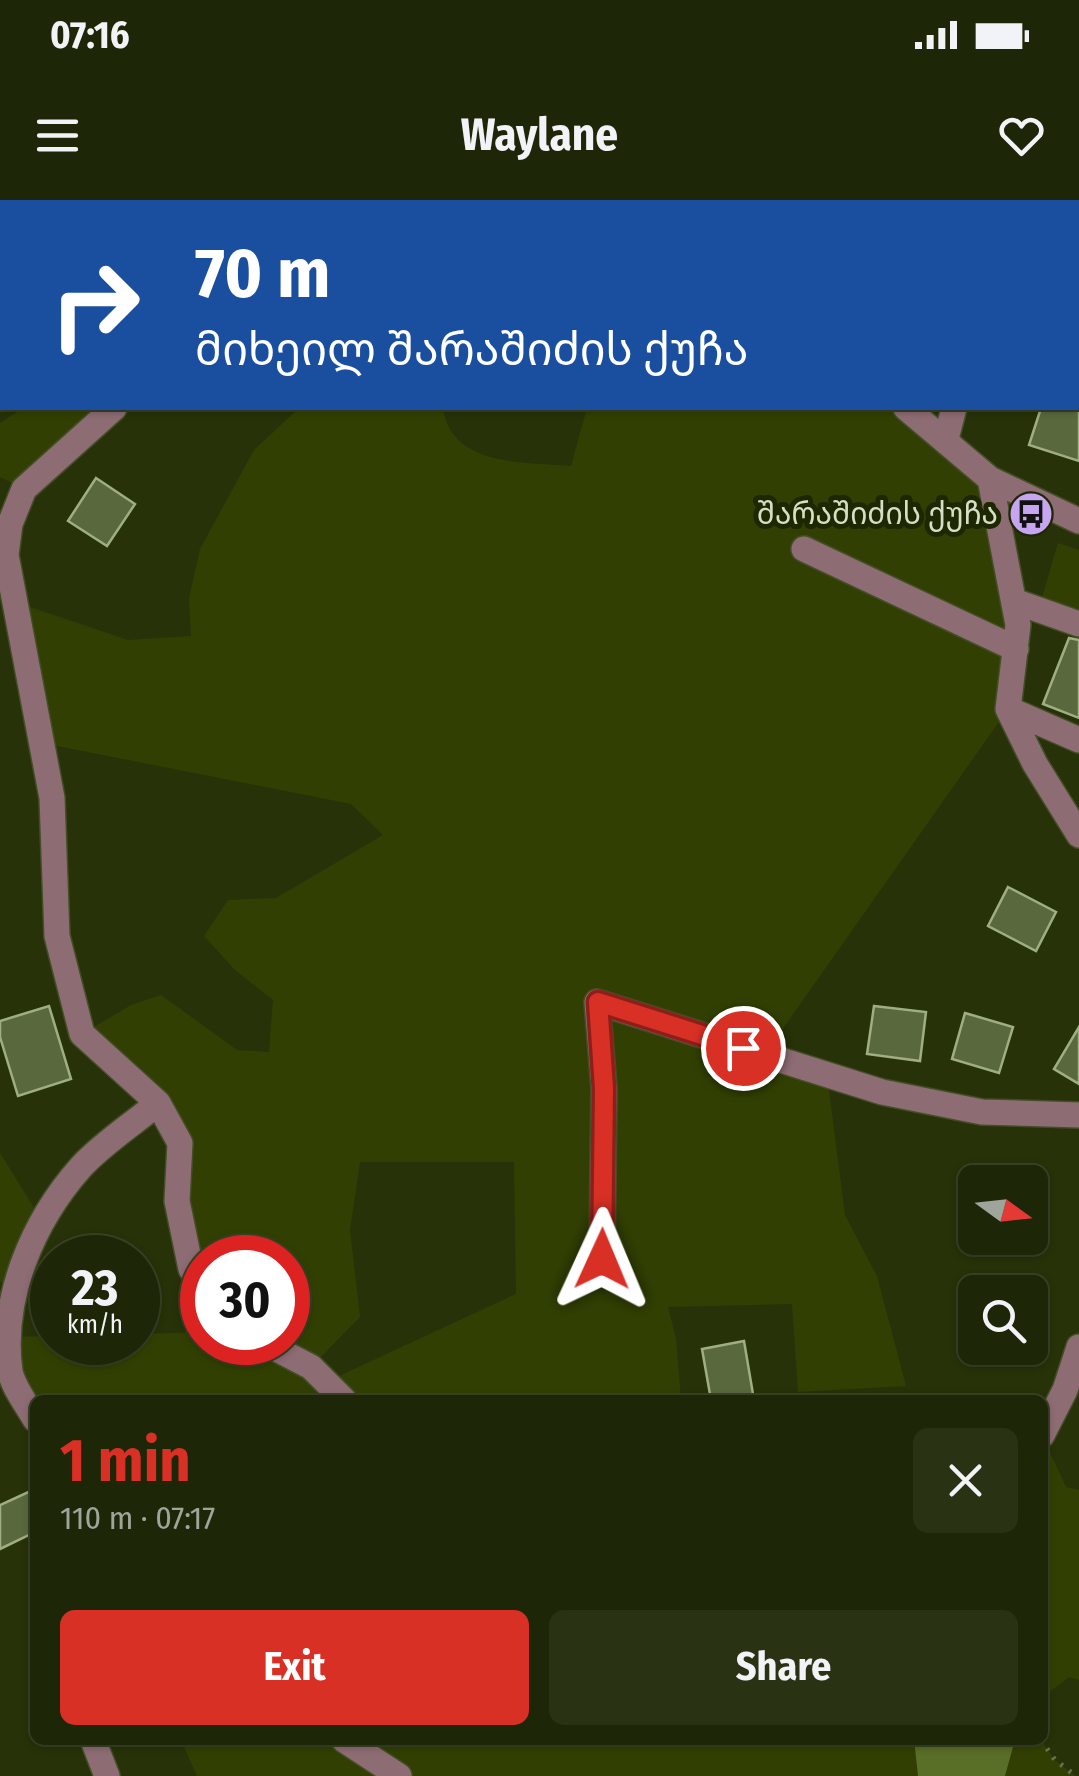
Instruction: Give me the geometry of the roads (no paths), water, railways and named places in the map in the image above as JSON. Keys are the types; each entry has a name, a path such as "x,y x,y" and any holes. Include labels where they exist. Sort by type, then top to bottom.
{"street":[{"path":"112,410 24,489 10,524 6,555 52,798 58,936 82,1034 158,1103 180,1143 177,1200 184,1235"},
{"path":"909,410 990,479 1079,521"},
{"path":"946,439 953,410"},
{"path":"990,479 1018,625 1008,708 1035,764 1079,836"},
{"path":"804,548 1016,649"},
{"path":"1014,601 1079,624"},
{"path":"1008,708 1079,740"},
{"path":"602,1259 604,1088 598,1002 882,1092 982,1112 1079,1115"},
{"path":"30,1410 10,1375 7,1336 14,1281 42,1219 83,1165 158,1103"},
{"path":"1048,1424 1066,1390 1079,1348"},
{"path":"306,1365 339,1395"},
{"path":"95,1745 107,1776"},
{"path":"352,1745 399,1776"}],"place":[{"name":"შარაშიძის ქუჩა","path":"1031,514"}]}
